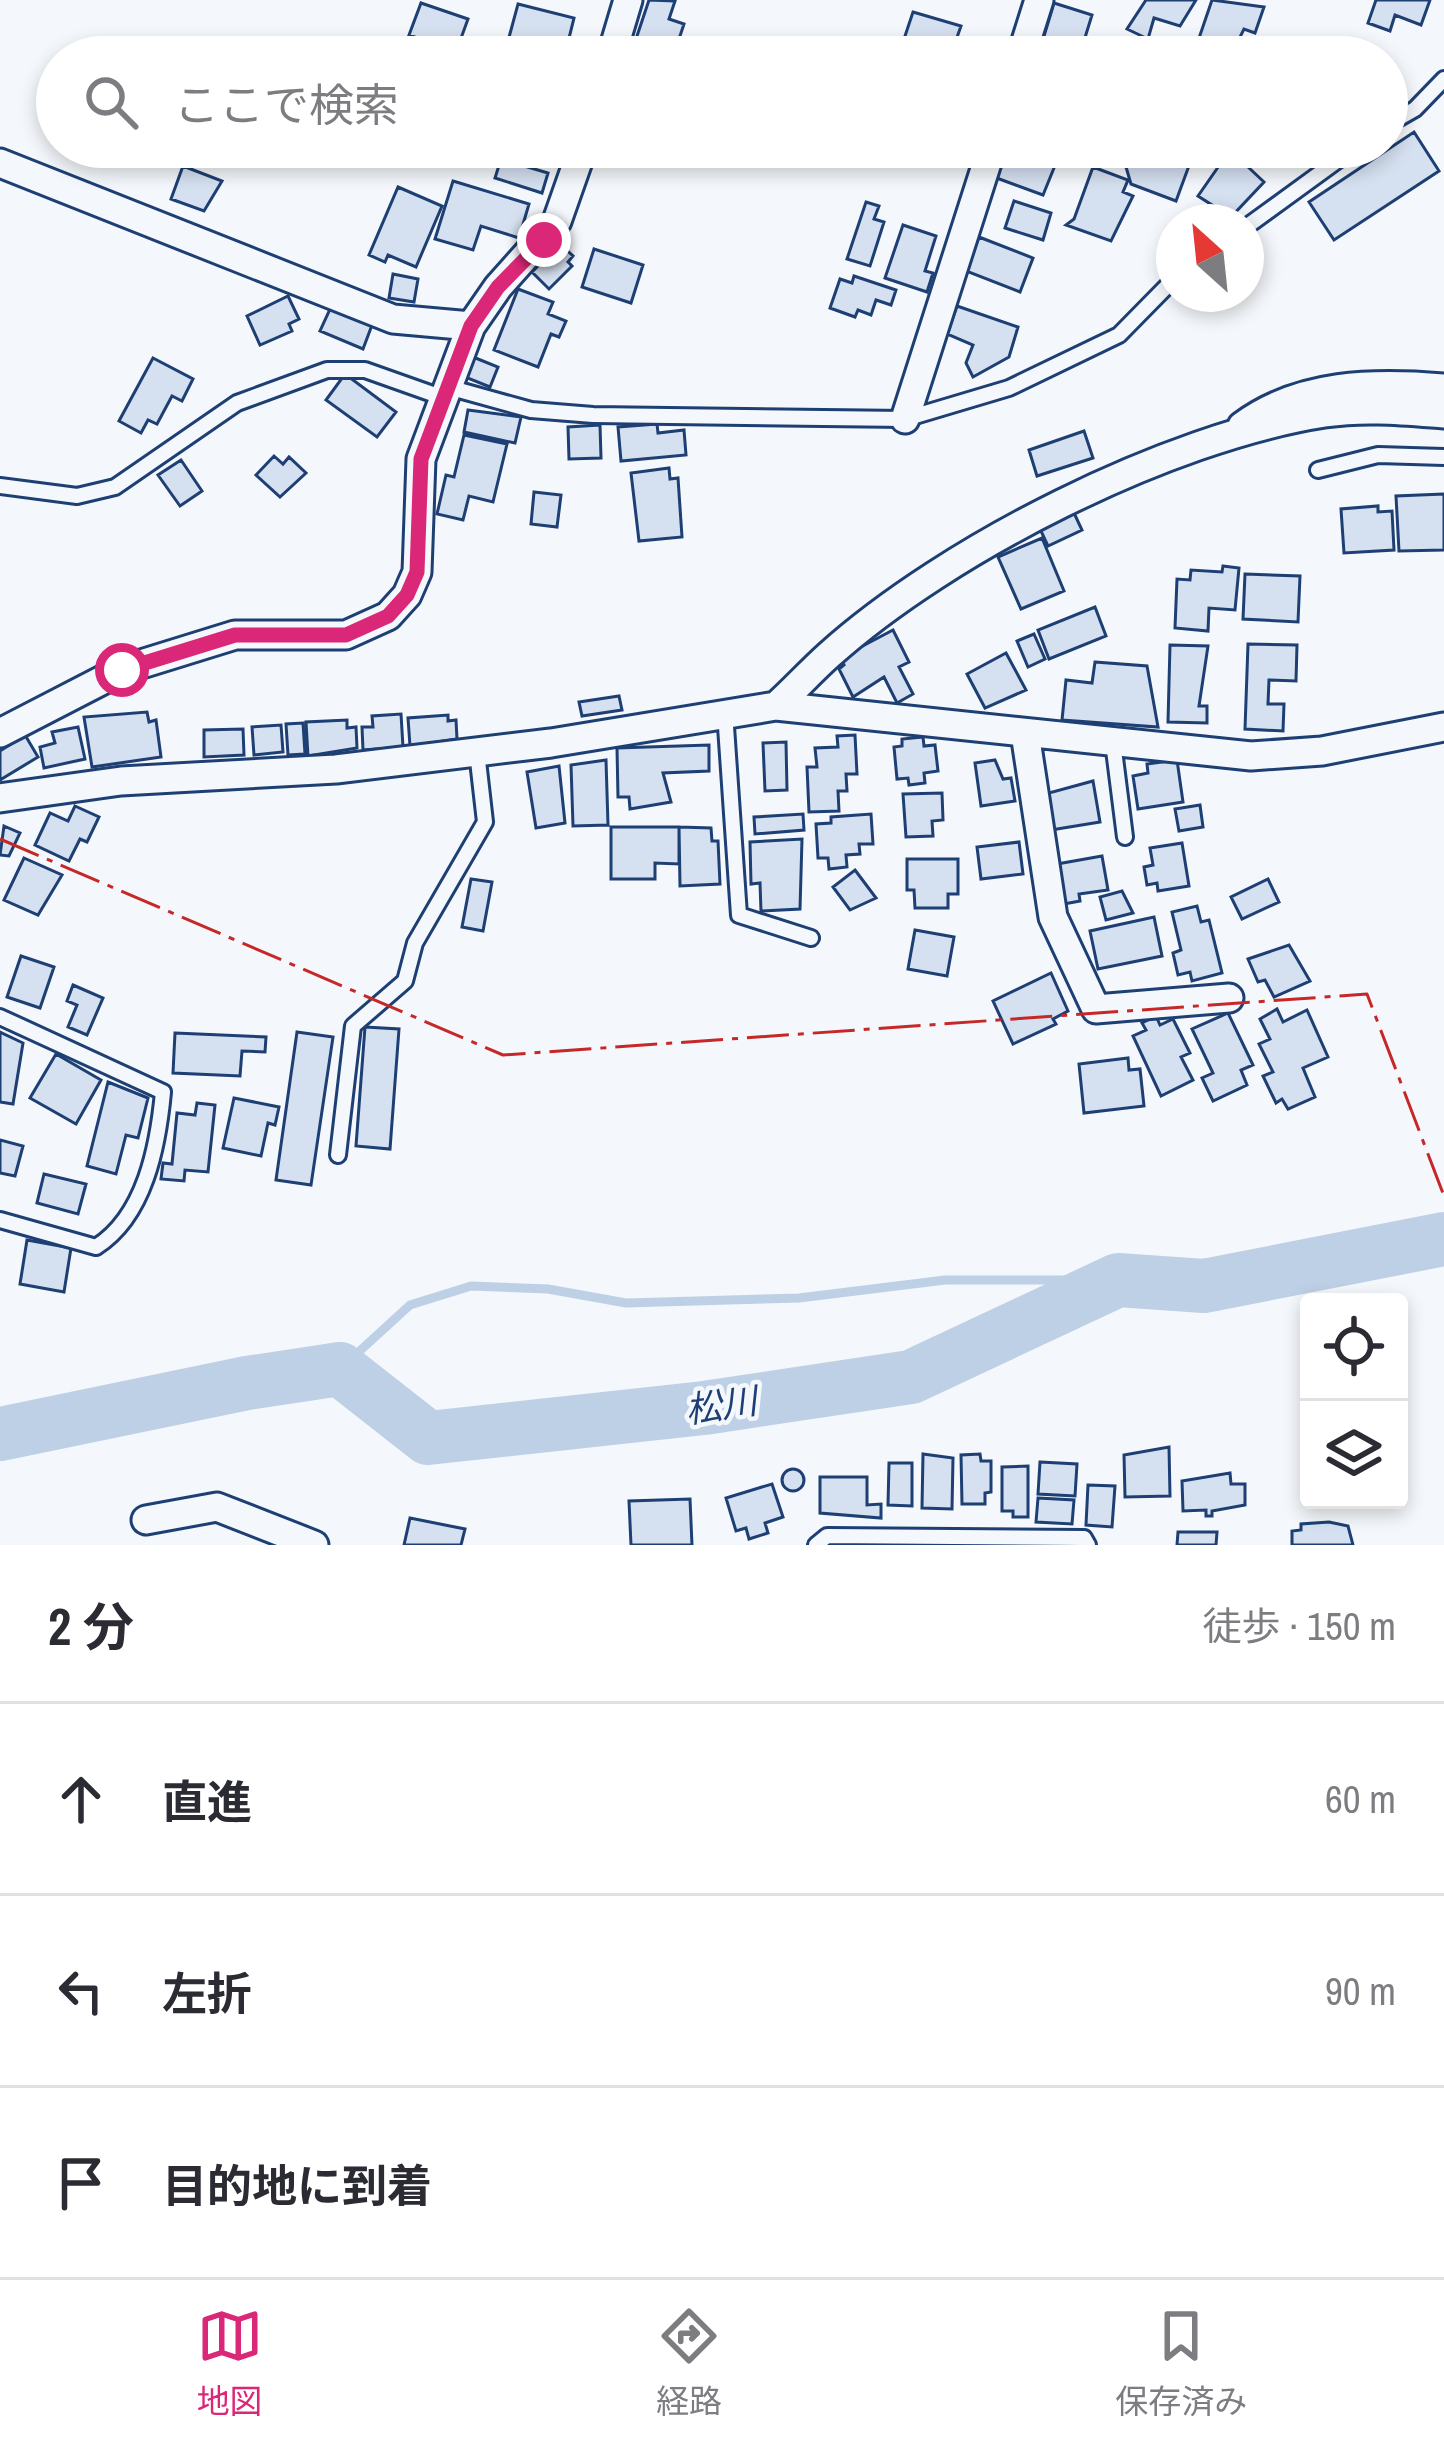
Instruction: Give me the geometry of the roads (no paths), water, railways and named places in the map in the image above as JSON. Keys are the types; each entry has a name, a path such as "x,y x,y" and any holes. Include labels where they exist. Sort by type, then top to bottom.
{"street":[{"path":"617,36 628,0"},
{"path":"1028,36 1039,0"},
{"path":"0,163 393,319 471,326"},
{"path":"0,733 122,670 235,635 346,635 388,616 407,595 417,572 418,474 471,326 498,287 557,221 576,168"},
{"path":"905,419 985,168"},
{"path":"1231,434 1270,405 1331,388 1444,388"},
{"path":"776,706 829,655 993,541 1162,460 1231,434 1325,413 1375,409 1444,414"},
{"path":"0,798 46,788 336,769 776,706 1251,756 1322,751 1444,727"},
{"path":"1025,733 1053,917 1096,1009 1229,998"},
{"path":"146,1520 217,1508 314,1545"}],"lane":[{"path":"1408,113 1444,79"},
{"path":"1264,214 1327,168"},
{"path":"0,486 77,496 115,487 237,403 327,370 365,370 531,410 905,419 1009,388 1119,335 1156,297"},
{"path":"1318,470 1378,454 1444,457"},
{"path":"725,712 740,915 811,938"},
{"path":"1113,742 1125,837"},
{"path":"338,1155 353,1026 405,981 415,943 485,822 477,752"},
{"path":"0,1017 163,1092 156,1156 117,1233 96,1246 0,1220"},
{"path":"816,1545 827,1535 1084,1538 1088,1545"}],"waterway":[{"name":"松川","path":"0,1434 247,1383 340,1369 428,1438 704,1408 911,1377 1118,1280 1204,1286 1444,1239"},
{"path":"340,1369 410,1305 471,1286 548,1289 626,1303 799,1298 945,1280 1118,1280"}]}
